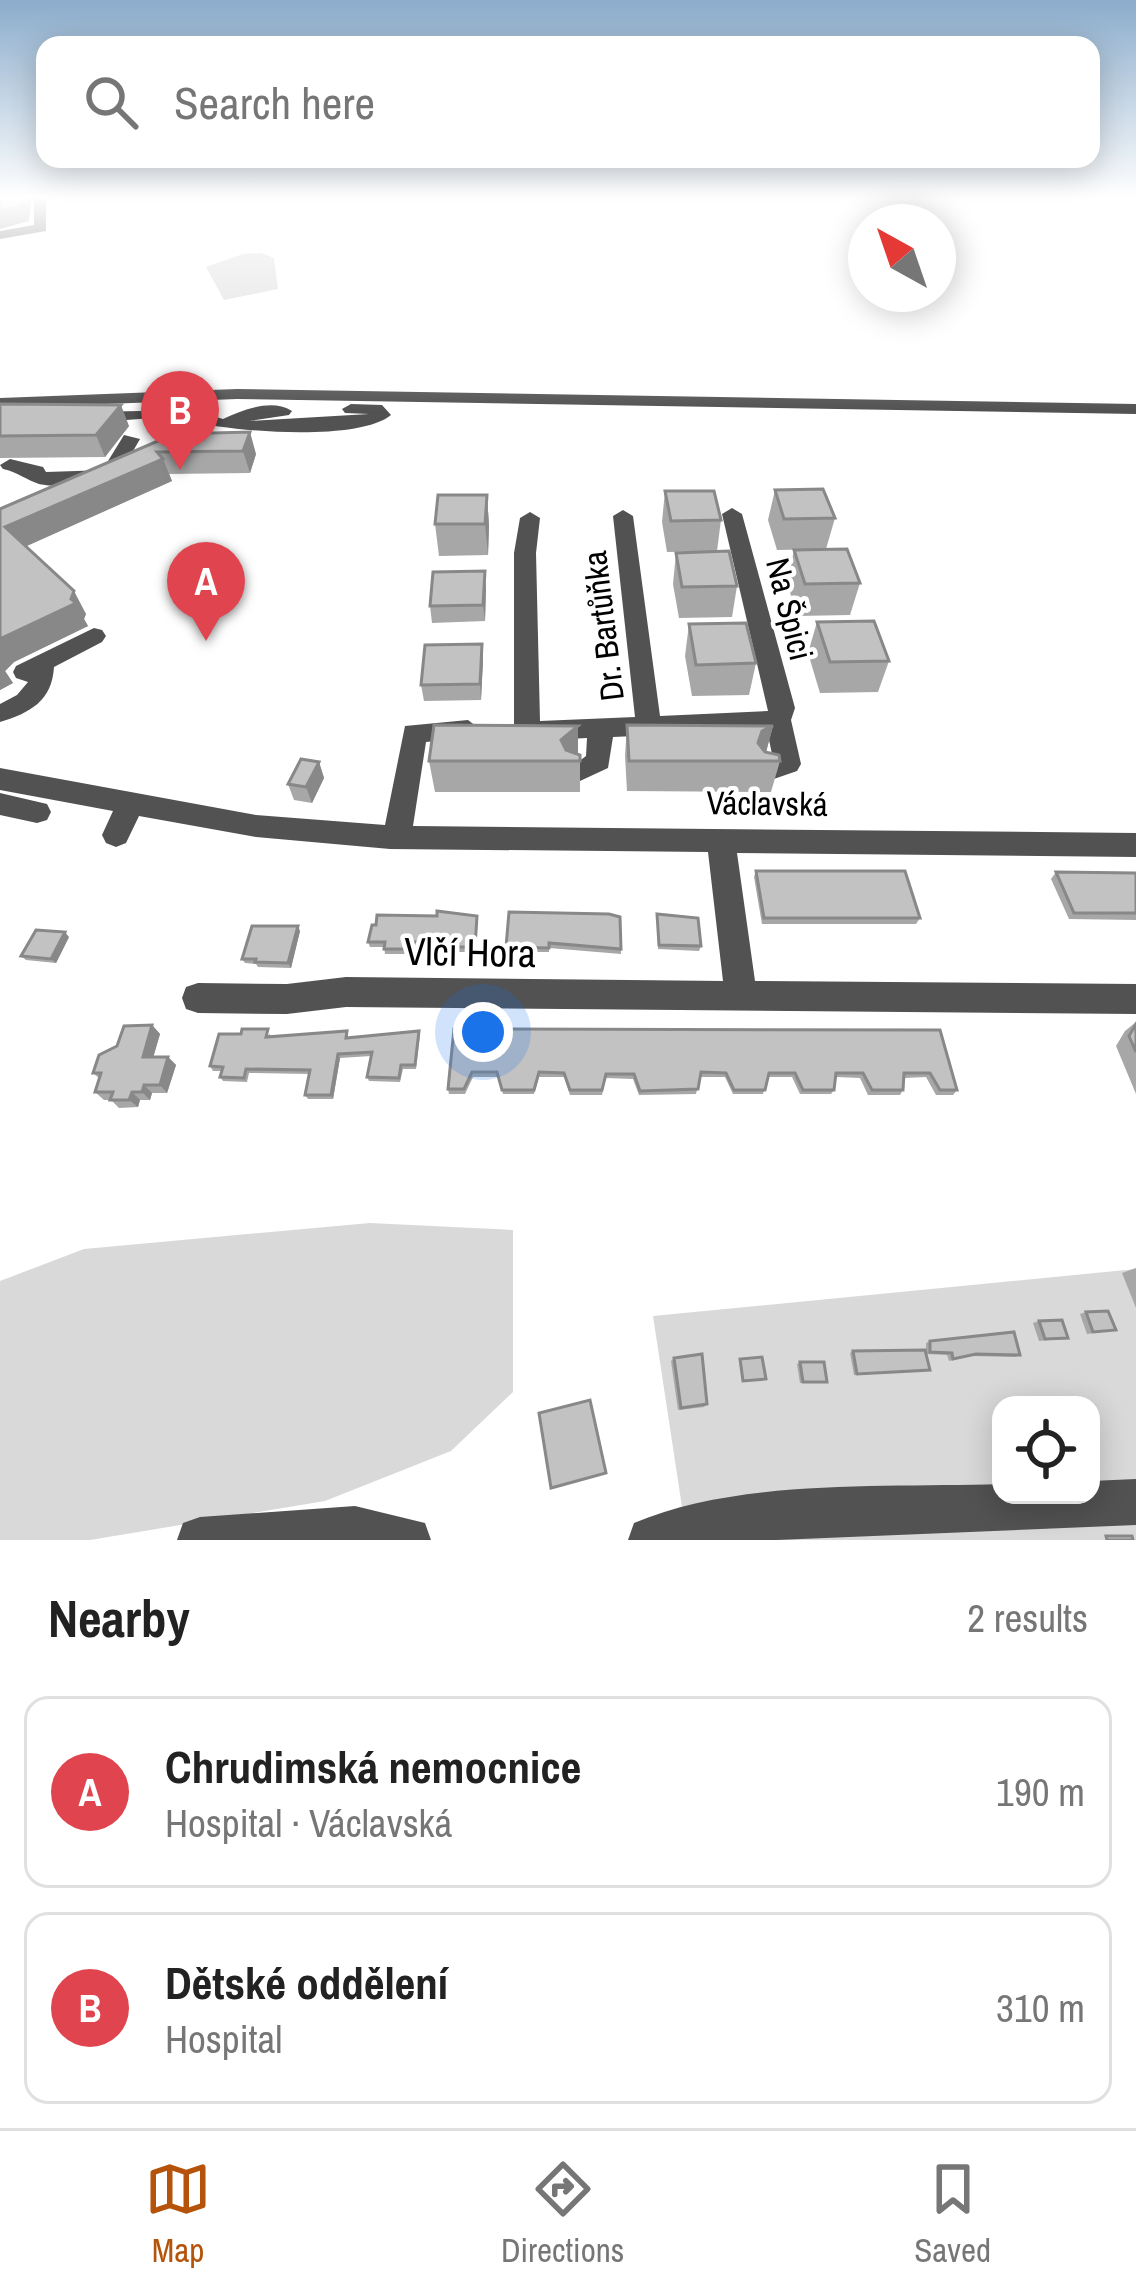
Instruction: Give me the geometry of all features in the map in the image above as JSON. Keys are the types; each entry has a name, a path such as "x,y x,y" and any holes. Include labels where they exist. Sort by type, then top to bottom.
{"street":[{"path":"0,419 193,415 218,409 237,394"},
{"path":"0,403 237,394 1136,409"},
{"path":"193,415 204,424 228,424 369,421 382,413 373,409 257,412 228,424"},
{"path":"172,445 193,415"},
{"path":"10,465 40,475 54,503 117,469 131,439"},
{"path":"40,475 56,463 117,469"},
{"name":"Na Špici","path":"732,514 782,708 778,720 788,764 768,771"},
{"name":"Dr. Bartůňka","path":"623,516 649,728"},
{"path":"508,731 530,518"},
{"path":"0,712 33,697 40,683 33,668 94,636"},
{"path":"397,837 414,733 778,720"},
{"path":"580,771 601,758 600,729"},
{"name":"Václavská","path":"0,779 118,821 397,837 1136,844"},
{"path":"0,804 37,812"},
{"path":"722,838 741,996"},
{"name":"Vlčí Hora","path":"198,998 286,999 346,992 1136,999"},
{"path":"651,1540 676,1529 801,1514 1136,1502"},
{"path":"200,1540 355,1529 408,1540"}],"shaded area":[{"path":"206,268 275,268 278,289 224,300"},
{"path":"370,1223 513,1230 513,1392 451,1451 325,1501 90,1540 0,1540 0,1281 84,1249"},
{"path":"1136,1269 1136,1540 687,1540 653,1316"}],"building":[{"path":"0,404 121,405 96,435 0,436"},
{"path":"250,432 243,451 157,452 163,459 5,527 74,591 71,599 76,603 0,639 0,509 174,434"},
{"path":"823,489 835,518 784,519 775,490"},
{"path":"665,491 714,491 721,520 671,521"},
{"path":"438,495 487,495 485,524 435,524"},
{"path":"847,549 860,583 805,584 794,550"},
{"path":"729,551 737,586 682,587 676,553"},
{"path":"485,571 483,605 430,606 433,572"},
{"path":"874,621 889,661 830,662 817,622"},
{"path":"746,623 756,663 696,665 689,624"},
{"path":"482,644 480,684 421,685 425,645"},
{"path":"434,725 578,726 561,740 566,750 580,755 580,761 429,761"},
{"path":"627,725 773,726 762,731 758,743 765,752 779,755 780,761 629,761"},
{"path":"301,759 319,762 306,787 288,784"},
{"path":"756,871 905,871 920,918 764,918"},
{"path":"1056,872 1136,873 1136,913 1074,913"},
{"path":"437,911 477,916 475,947 412,942 411,949 384,949 385,942 368,942 377,915 437,916"},
{"path":"509,912 620,917 621,949 549,943 549,948 506,947"},
{"path":"657,914 698,918 701,946 659,945"},
{"path":"252,926 298,926 288,963 242,959"},
{"path":"36,930 65,932 51,959 21,956"},
{"path":"1136,1024 1136,1052 1129,1036"},
{"path":"152,1025 143,1057 168,1057 160,1085 144,1085 129,1100 110,1100 113,1092 95,1092 101,1073 93,1073 99,1055 117,1046 124,1026"},
{"path":"242,1029 268,1029 266,1037 347,1031 346,1038 419,1031 415,1065 401,1065 399,1078 367,1077 372,1052 338,1054 331,1095 305,1095 310,1070 246,1069 244,1078 220,1077 223,1067 210,1066 219,1034 241,1034"},
{"path":"454,1029 940,1030 957,1090 940,1090 930,1073 904,1073 903,1090 872,1090 863,1073 836,1073 834,1090 803,1090 795,1073 769,1073 765,1090 734,1090 726,1073 701,1072 698,1089 640,1091 634,1074 606,1074 602,1090 570,1090 564,1073 539,1072 534,1090 502,1090 497,1072 472,1072 464,1089 448,1089"},
{"path":"1108,1311 1116,1330 1093,1332 1086,1312"},
{"path":"1062,1320 1068,1338 1045,1339 1039,1321"},
{"path":"1014,1332 1020,1355 976,1354 953,1359 952,1353 930,1352 930,1341"},
{"path":"925,1350 930,1370 857,1374 853,1351"},
{"path":"702,1354 707,1404 681,1408 674,1358"},
{"path":"762,1357 766,1379 743,1381 740,1359"},
{"path":"800,1362 824,1362 827,1382 803,1382"},
{"path":"590,1400 606,1473 551,1488 539,1413"},
{"path":"1106,1536 1132,1536 1133,1540 1107,1540"}],"place":[{"name":"Dětské oddělení","path":"180,470"},
{"name":"Chrudimská nemocnice","path":"206,641"}]}
